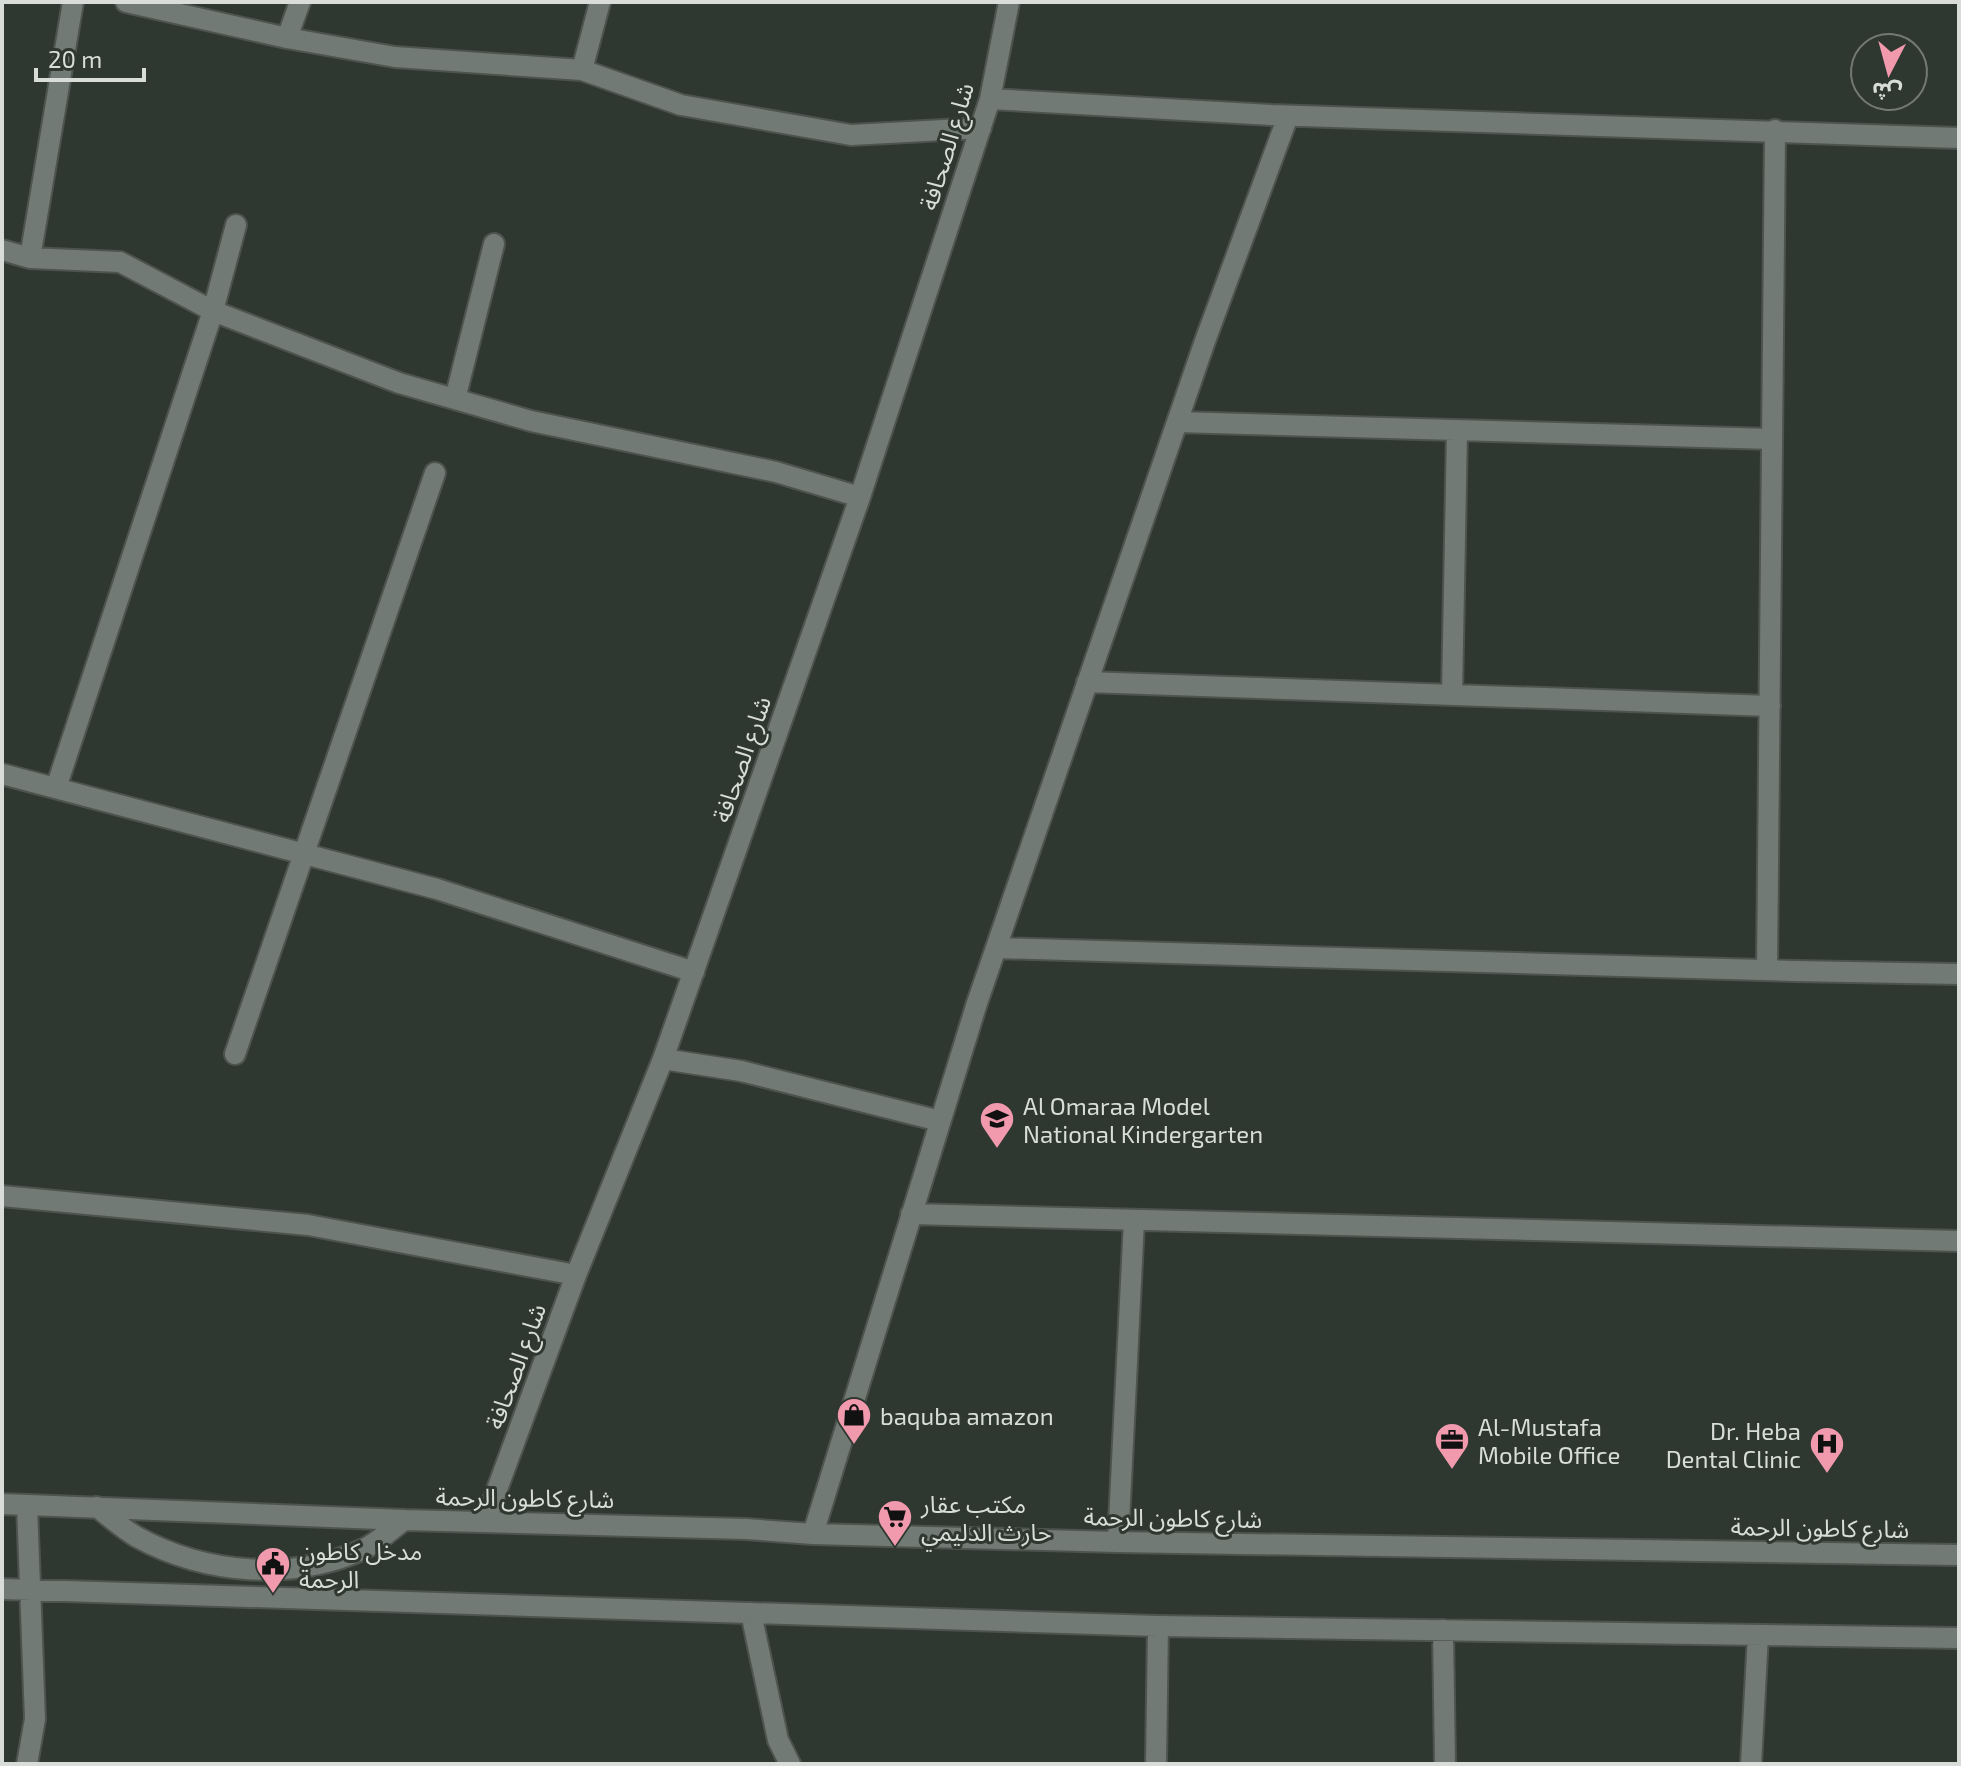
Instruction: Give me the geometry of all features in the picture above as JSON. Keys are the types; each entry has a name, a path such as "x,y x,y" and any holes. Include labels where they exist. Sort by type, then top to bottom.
{"street":[{"path":"30,258 73,2"},
{"path":"126,2 287,38 395,57 582,70 681,105 851,135 981,128"},
{"path":"287,38 300,2"},
{"path":"582,70 600,2"},
{"name":"شارع الصحافة","path":"485,1522 576,1275 663,1059 860,497 990,99 1009,2"},
{"path":"990,99 1288,116 1959,138"},
{"path":"813,1534 996,948 1177,422 1288,116"},
{"path":"1767,970 1775,130"},
{"path":"56,788 213,311 236,225"},
{"path":"455,399 494,244"},
{"path":"2,250 30,258 120,262 213,311 399,383 531,421 776,472 860,497"},
{"path":"1177,422 1772,439"},
{"path":"1452,695 1457,430"},
{"path":"235,1054 435,473"},
{"path":"1087,682 1770,706"},
{"path":"2,774 437,889 694,972"},
{"path":"996,948 1959,974"},
{"path":"663,1059 741,1071 940,1121"},
{"path":"2,1196 308,1225 576,1275"},
{"path":"911,1214 1959,1241"},
{"path":"1118,1542 1134,1221"},
{"name":"شارع كاطون الرحمة","path":"2,1504 1118,1542 1959,1555"},
{"path":"27,1505 35,1719 27,1764"},
{"path":"97,1507 134,1535 170,1553 209,1565 248,1570 289,1569 329,1562 366,1548 404,1520"},
{"path":"2,1589 1158,1626 1959,1638"},
{"path":"751,1613 778,1740 790,1764"},
{"path":"1156,1764 1158,1626"},
{"path":"1443,1630 1445,1764"},
{"path":"1751,1764 1758,1635"}],"place":[{"name":"Al Omaraa Model National Kindergarten","path":"997,1150"},
{"name":"baquba amazon","path":"854,1446"},
{"name":"Al-Mustafa Mobile Office","path":"1452,1471"},
{"name":"Dr. Heba Dental Clinic","path":"1827,1475"},
{"name":"مكتب عقار حارث الدليمي","path":"895,1548"},
{"name":"مدخل كاطون الرحمة","path":"273,1595"}]}
